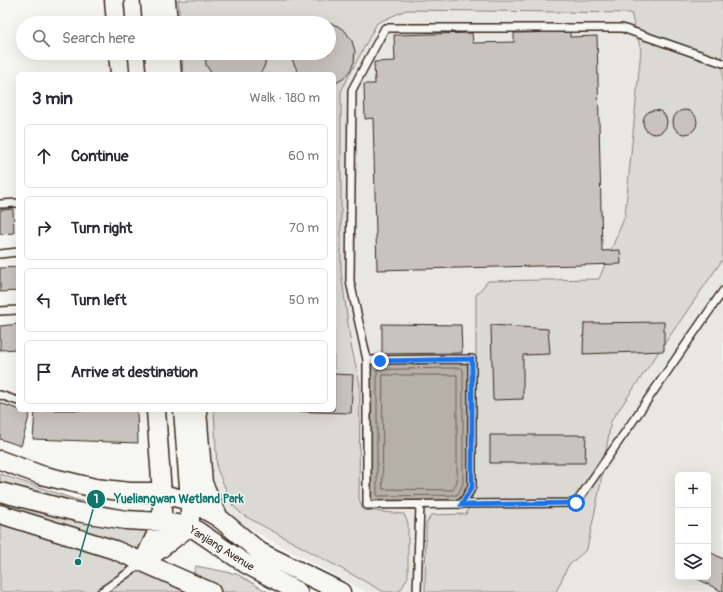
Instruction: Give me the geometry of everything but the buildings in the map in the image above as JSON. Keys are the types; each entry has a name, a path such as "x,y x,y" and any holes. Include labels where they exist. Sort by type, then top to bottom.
{"main road":[{"path":"114,0 115,16"},
{"path":"125,0 126,16"},
{"path":"150,0 151,16"},
{"path":"166,0 167,16"},
{"path":"119,60 120,72"},
{"path":"129,60 130,72"},
{"path":"155,60 156,72"},
{"path":"171,60 172,72"},
{"path":"142,562 162,522 156,493 145,412"},
{"path":"156,412 156,493"},
{"path":"142,562 190,526 190,501 183,412"},
{"path":"197,412 203,483 219,518"},
{"name":"Yanjiang Avenue","path":"0,460 41,475 95,488 156,493 190,501 219,518 260,552 341,592"},
{"name":"Yanjiang Avenue","path":"0,492 77,512 126,520 162,522 190,526 246,564 298,592"},
{"path":"0,514 115,550 211,592"}],"lane":[{"path":"723,63 622,28 385,28 352,90 350,281 367,360 367,505 576,503 723,291"},
{"path":"0,204 16,203"},
{"path":"0,254 16,252"},
{"path":"0,311 16,310"},
{"path":"367,360 472,359 472,487 461,505"},
{"path":"0,395 16,400"},
{"path":"417,592 420,505"},
{"path":"101,592 142,562"}],"shaded area":[{"path":"172,0 723,0 723,592 366,592 226,516 211,472 206,412 336,412 336,72 178,72 177,60 336,60 336,16 173,16"},
{"path":"178,0 723,0 723,259 611,421 600,487 587,549 568,566 556,592 425,592 426,524 431,515 466,514 476,488 476,295 488,281 599,279 625,216 641,50 631,13 406,10 377,23 341,91 341,272 351,345 360,384 359,499 363,510 404,514 408,523 408,577 401,590 396,592 384,592 243,515 233,506 217,469 214,412 336,412 336,72 183,72 182,60 336,60 336,16 179,16"},
{"path":"0,474 74,499 160,518 157,563 191,592 0,592"},
{"path":"196,566 237,574 268,592 211,592 190,583"}],"water":[{"path":"472,359 472,487 461,505 367,505 367,360"}],"place":[{"name":"Yueliangwan Wetland Park","path":"78,562"}],"route":[{"path":"380,361 472,359 472,487 461,505 576,503"}]}
